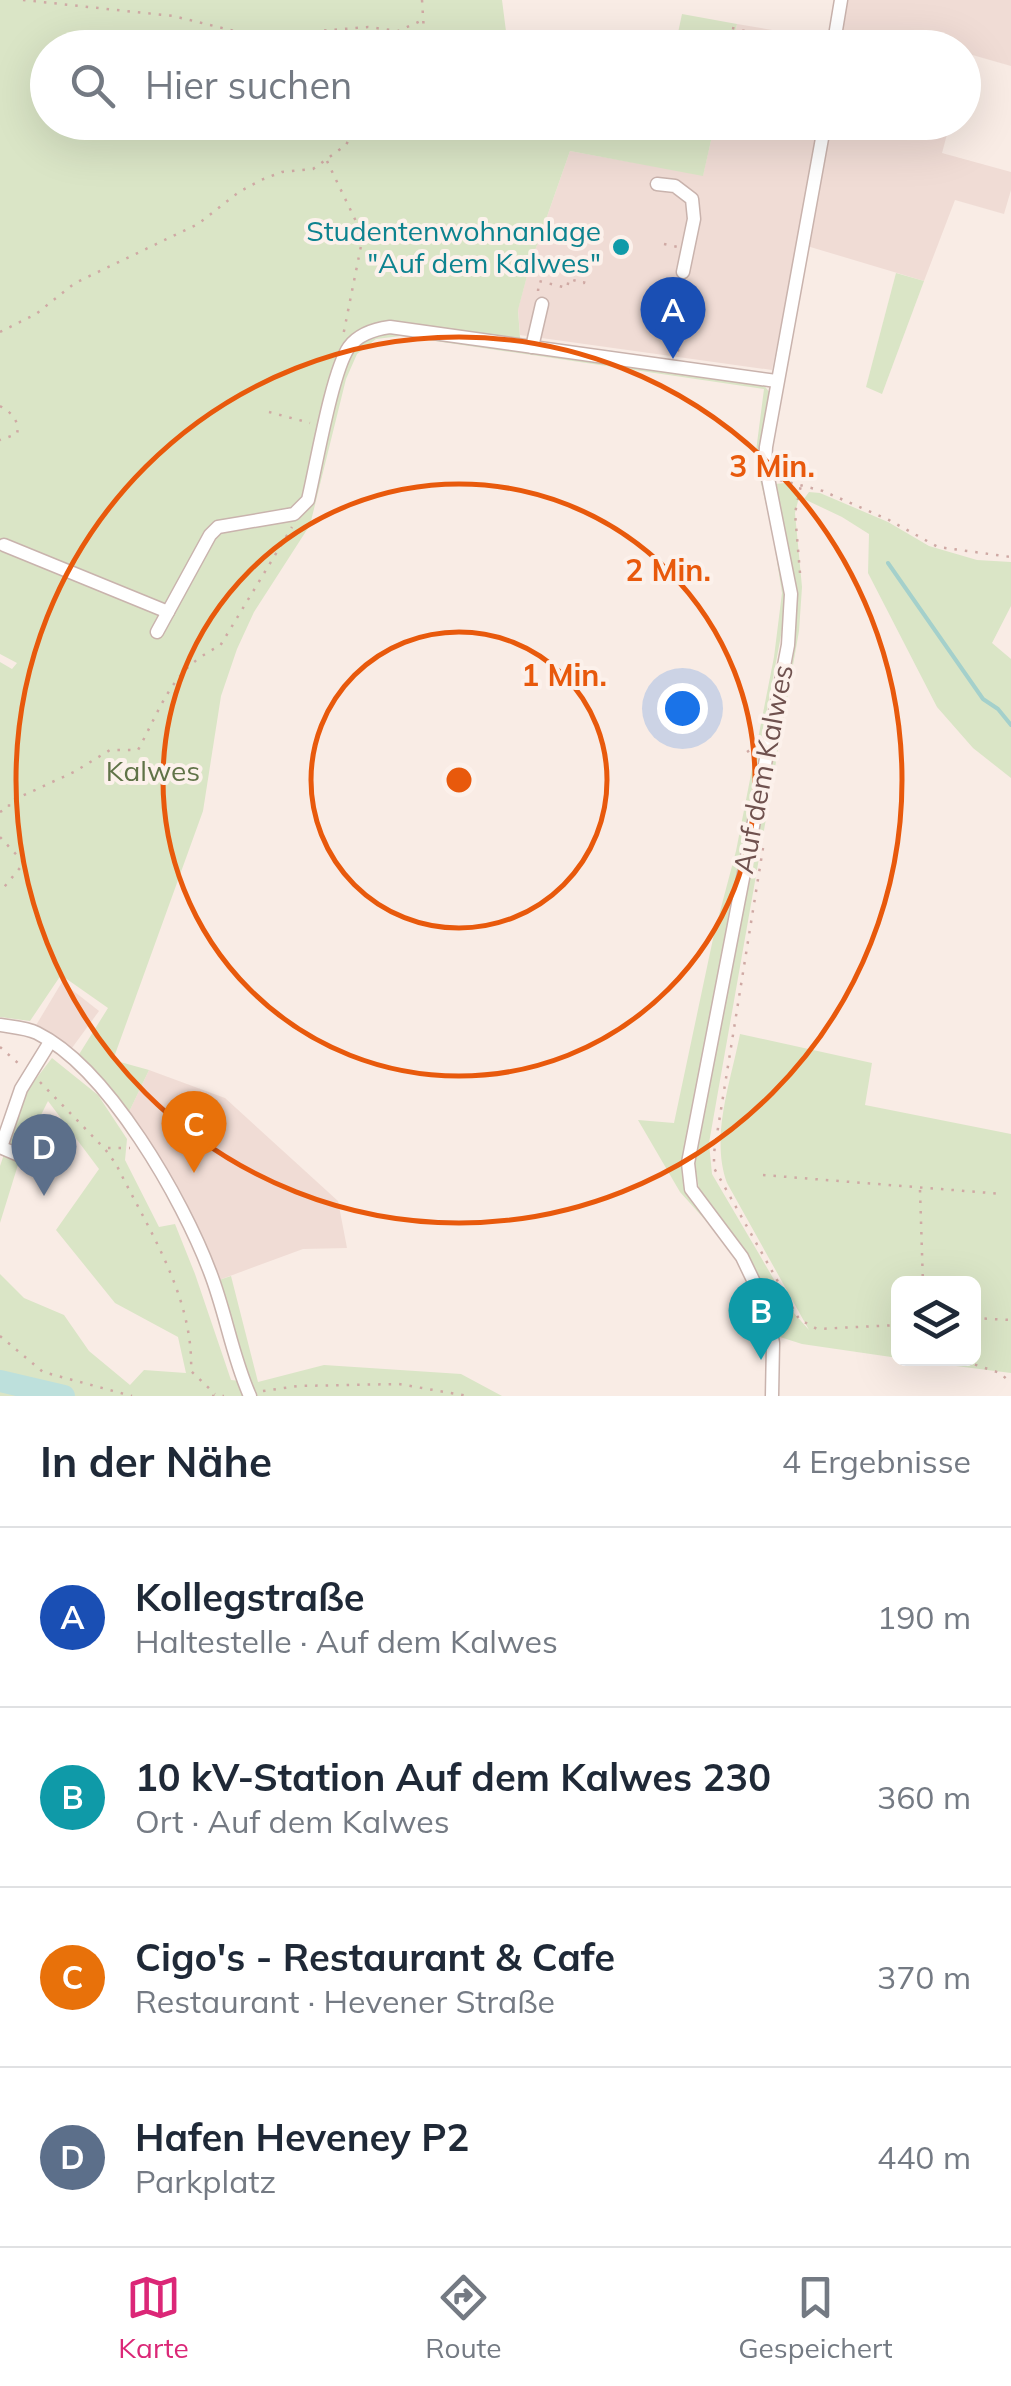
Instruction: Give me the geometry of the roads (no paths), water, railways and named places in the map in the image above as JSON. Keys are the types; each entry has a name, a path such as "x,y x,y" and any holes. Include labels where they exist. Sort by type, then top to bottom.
{"street":[{"path":"836,30 841,0"},
{"name":"Auf dem Kalwes","path":"772,1396 773,1343 766,1309 742,1257 691,1189 688,1163 788,645 791,594 766,447 822,140"},
{"path":"657,184 675,186 692,199 694,219 678,266"},
{"path":"532,346 542,304"},
{"path":"157,632 218,527 290,515 303,507 308,500 340,366 351,344 374,329 390,327 776,381"},
{"path":"4,545 168,612"},
{"path":"0,1025 36,1032 82,1069 116,1104 170,1189 212,1274 249,1394"},
{"path":"40,1164 0,1147 30,1073 50,1042"}],"waterway":[{"path":"888,563 983,699 1011,725"},
{"path":"0,1381 64,1396"}],"place":[{"name":"Studentenwohnanlage \"Auf dem Kalwes\"","path":"621,247"},
{"name":"Kollegstraße","path":"673,359"},
{"name":"Cigo's - Restaurant & Cafe","path":"194,1173"},
{"name":"Hafen Heveney P2","path":"44,1196"},
{"name":"10 kV-Station Auf dem Kalwes 230","path":"761,1360"}],"park label":[{"name":"Kalwes","path":"153,771"}]}
